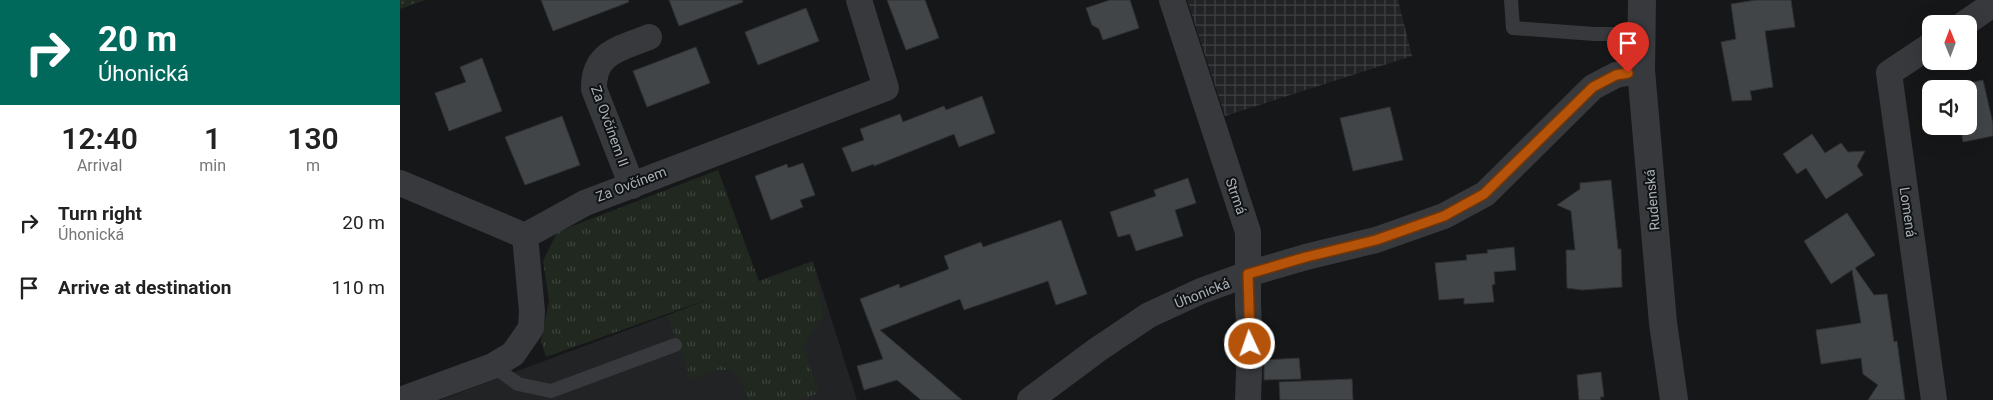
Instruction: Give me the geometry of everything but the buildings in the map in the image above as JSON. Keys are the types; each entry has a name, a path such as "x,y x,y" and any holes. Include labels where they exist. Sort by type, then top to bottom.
{"street":[{"name":"Za Ovčínem","path":"525,236 585,202 632,186 663,172 886,88 859,0"},
{"name":"Strmá","path":"1172,0 1248,232 1250,344 1248,400"},
{"name":"Rudenská","path":"1642,0 1640,70 1664,323 1674,400"},
{"path":"1977,15 1993,4"},
{"name":"Za Ovčínem II","path":"632,186 594,89 594,75 600,62 612,52 649,37"},
{"name":"Lomená","path":"1922,51 1889,73 1934,400"},
{"name":"Úhonická","path":"1030,400 1097,350 1149,315 1201,291 1248,274 1306,257 1376,240 1444,216 1484,194 1593,87 1616,75 1640,70"},
{"path":"400,183 525,236 532,310 530,328 513,354 493,366 400,400"}],"lane":[{"path":"1511,0 1513,28 1594,34 1641,34"},
{"path":"493,366 518,384 551,391 675,345"}],"shaded area":[{"path":"1187,0 1398,0 1412,56 1225,116"},
{"path":"813,261 857,400 440,400 544,361"}],"green space":[{"path":"400,0 425,0 400,9"},
{"path":"718,170 759,281 813,261 823,316 803,346 819,393 799,400 749,400 741,380 732,370 716,370 692,380 667,316 709,299 546,357 541,341 549,301 543,261 557,232"}],"route":[{"path":"1250,344 1248,274 1306,257 1376,240 1444,216 1484,194 1531,151 1593,87 1616,75 1628,73"}]}
